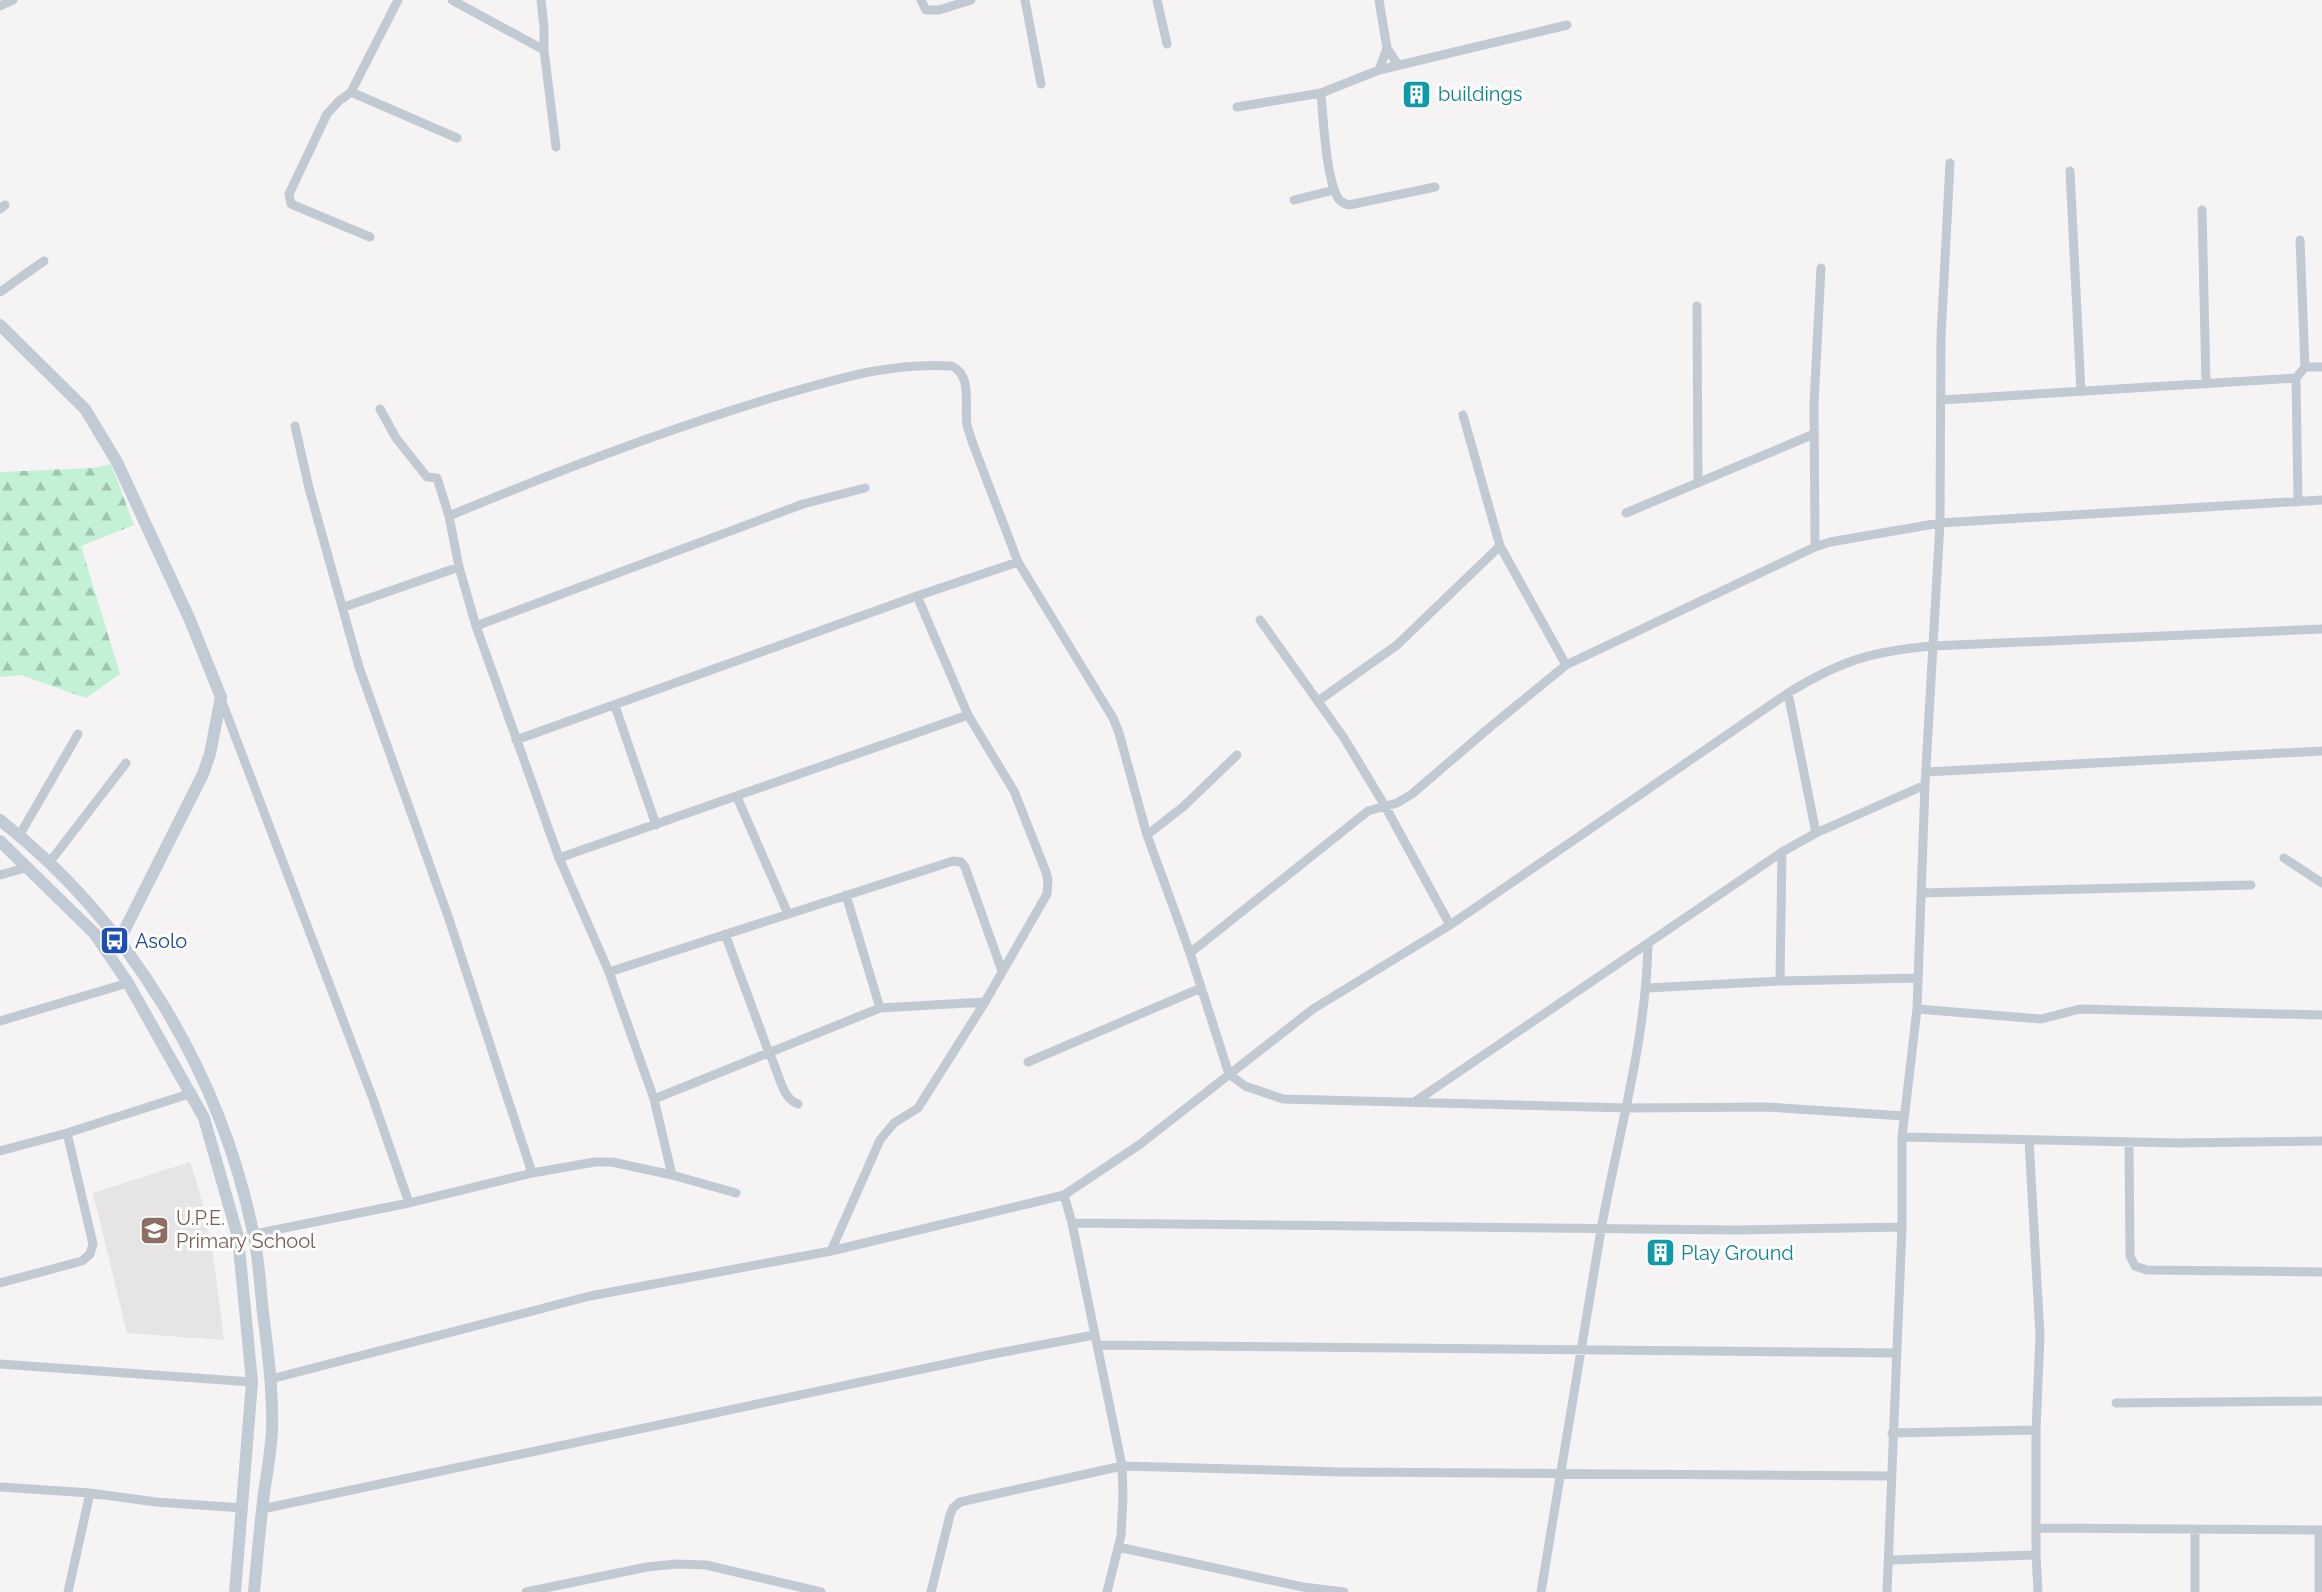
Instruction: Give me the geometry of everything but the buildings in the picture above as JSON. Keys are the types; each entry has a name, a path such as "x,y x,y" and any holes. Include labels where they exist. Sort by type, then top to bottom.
{"street":[{"path":"0,6 13,0"},
{"path":"370,237 291,204 289,194 327,114 339,100 351,92 398,0"},
{"path":"452,0 544,50"},
{"path":"541,0 544,50 556,147"},
{"path":"921,0 926,10 939,10 971,0"},
{"path":"1025,0 1041,84"},
{"path":"1157,0 1167,44"},
{"path":"1379,0 1387,48 1398,65"},
{"path":"1237,107 1321,93 1379,70 1566,25"},
{"path":"1379,70 1387,48"},
{"path":"351,92 457,138"},
{"path":"1321,93 1324,133 1334,190 1339,200 1349,205 1435,187"},
{"path":"1887,1592 1902,1227 1902,1137 1917,1009 1925,785 1940,523 1941,337 1950,163"},
{"path":"2070,171 2080,392"},
{"path":"1294,200 1334,190"},
{"path":"2202,210 2206,384"},
{"path":"2298,502 2296,378 2305,367 2300,240"},
{"path":"0,292 44,261"},
{"path":"1815,547 1814,434 1821,268"},
{"path":"1697,306 1698,483"},
{"path":"0,325 85,409 117,462 190,620 221,697 374,1099 409,1203"},
{"path":"449,516 530,482 721,413 866,371 894,367 952,366 959,370 964,378 968,425 973,444 1018,562 1113,718 1147,835 1190,953 1229,1074 1245,1086 1283,1099 1627,1108 1767,1107 1904,1116"},
{"path":"2305,367 2322,367"},
{"path":"1941,400 2296,378"},
{"path":"380,409 396,438 427,477 437,478 449,516 459,567 476,626 559,858 609,972 654,1099 672,1175"},
{"path":"1463,415 1500,546 1566,665"},
{"path":"295,426 309,488 359,667 449,919 532,1173"},
{"path":"1626,513 1814,434"},
{"path":"476,626 803,504 865,488"},
{"path":"1190,953 1368,812 1412,795 1566,665 1815,547 1830,542 1940,523 2322,500"},
{"path":"1318,701 1396,645 1500,546"},
{"path":"516,740 1018,562"},
{"path":"344,607 459,567"},
{"path":"831,1251 880,1140 894,1123 918,1108 985,1002 1047,894 1048,880 1014,791 968,715 917,596"},
{"path":"1260,620 1344,738 1385,806 1450,925"},
{"path":"271,1379 590,1296 831,1251 1064,1195 1139,1144 1313,1009 1450,925 1788,693 1845,662 1891,650 1933,646 2322,629"},
{"path":"1788,693 1816,833"},
{"path":"120,939 203,774 210,753 221,697"},
{"path":"615,706 656,825"},
{"path":"559,858 968,715"},
{"path":"19,836 78,734"},
{"path":"1926,772 2322,751"},
{"path":"1147,835 1184,806 1237,755"},
{"path":"49,863 126,763"},
{"path":"1416,1101 1782,852 1816,833 1925,785"},
{"path":"737,797 788,914"},
{"path":"0,820 49,863 120,939 153,986 206,1086 242,1187 254,1234 271,1379 272,1432 254,1592"},
{"path":"0,841 94,933 128,983 192,1093 204,1118 238,1237 252,1382 235,1592"},
{"path":"1780,981 1782,852"},
{"path":"2284,858 2322,883"},
{"path":"609,972 953,861 961,862 965,867 1002,971"},
{"path":"0,876 29,867"},
{"path":"1921,893 2251,885"},
{"path":"846,895 880,1008"},
{"path":"724,934 776,1066 783,1091 787,1097 798,1104"},
{"path":"1541,1592 1602,1228 1627,1108 1647,988 1648,944"},
{"path":"1647,988 1780,981 1918,978"},
{"path":"0,1021 128,983"},
{"path":"1028,1062 1201,988"},
{"path":"654,1099 880,1008 985,1002"},
{"path":"1917,1009 2041,1019 2080,1009 2322,1015"},
{"path":"0,1151 67,1133 192,1093"},
{"path":"0,1283 82,1261 90,1254 93,1244 67,1133"},
{"path":"1902,1137 2129,1142 2322,1142"},
{"path":"2029,1140 2040,1336 2036,1430 2038,1592"},
{"path":"2129,1142 2130,1256 2135,1266 2147,1270 2322,1272"},
{"path":"254,1234 409,1203 532,1173 595,1162 612,1162 672,1175 736,1193"},
{"path":"1064,1195 1072,1223 1122,1466 1123,1496 1118,1547 1107,1592"},
{"path":"1072,1223 1738,1230 1902,1227"},
{"path":"262,1509 982,1356 1095,1340 1581,1350 1896,1353"},
{"path":"0,1364 252,1382"},
{"path":"2116,1402 2322,1401"},
{"path":"1892,1433 2036,1430"},
{"path":"931,1592 950,1515 953,1508 960,1503 1122,1466 1341,1472 1891,1476"},
{"path":"0,1487 90,1493 156,1503 243,1508"},
{"path":"68,1592 90,1493"},
{"path":"2036,1528 2320,1531 2319,1592"},
{"path":"2195,1531 2195,1592"},
{"path":"1118,1547 1303,1587 1344,1592"},
{"path":"1890,1560 2036,1555"},
{"path":"526,1592 647,1567 676,1564 706,1565 821,1592"}],"shaded area":[{"name":"U.P.E. Primary School","path":"190,1162 200,1193 213,1255 224,1340 127,1333 93,1193"}],"green space":[{"path":"111,464 134,525 81,546 120,674 86,698 21,675 0,677 0,472 93,468"}],"place":[{"name":"buildings","path":"1417,94"},
{"name":"Asolo","path":"114,941"},
{"name":"U.P.E. Primary School","path":"155,1230"},
{"name":"Play Ground","path":"1660,1253"}]}
